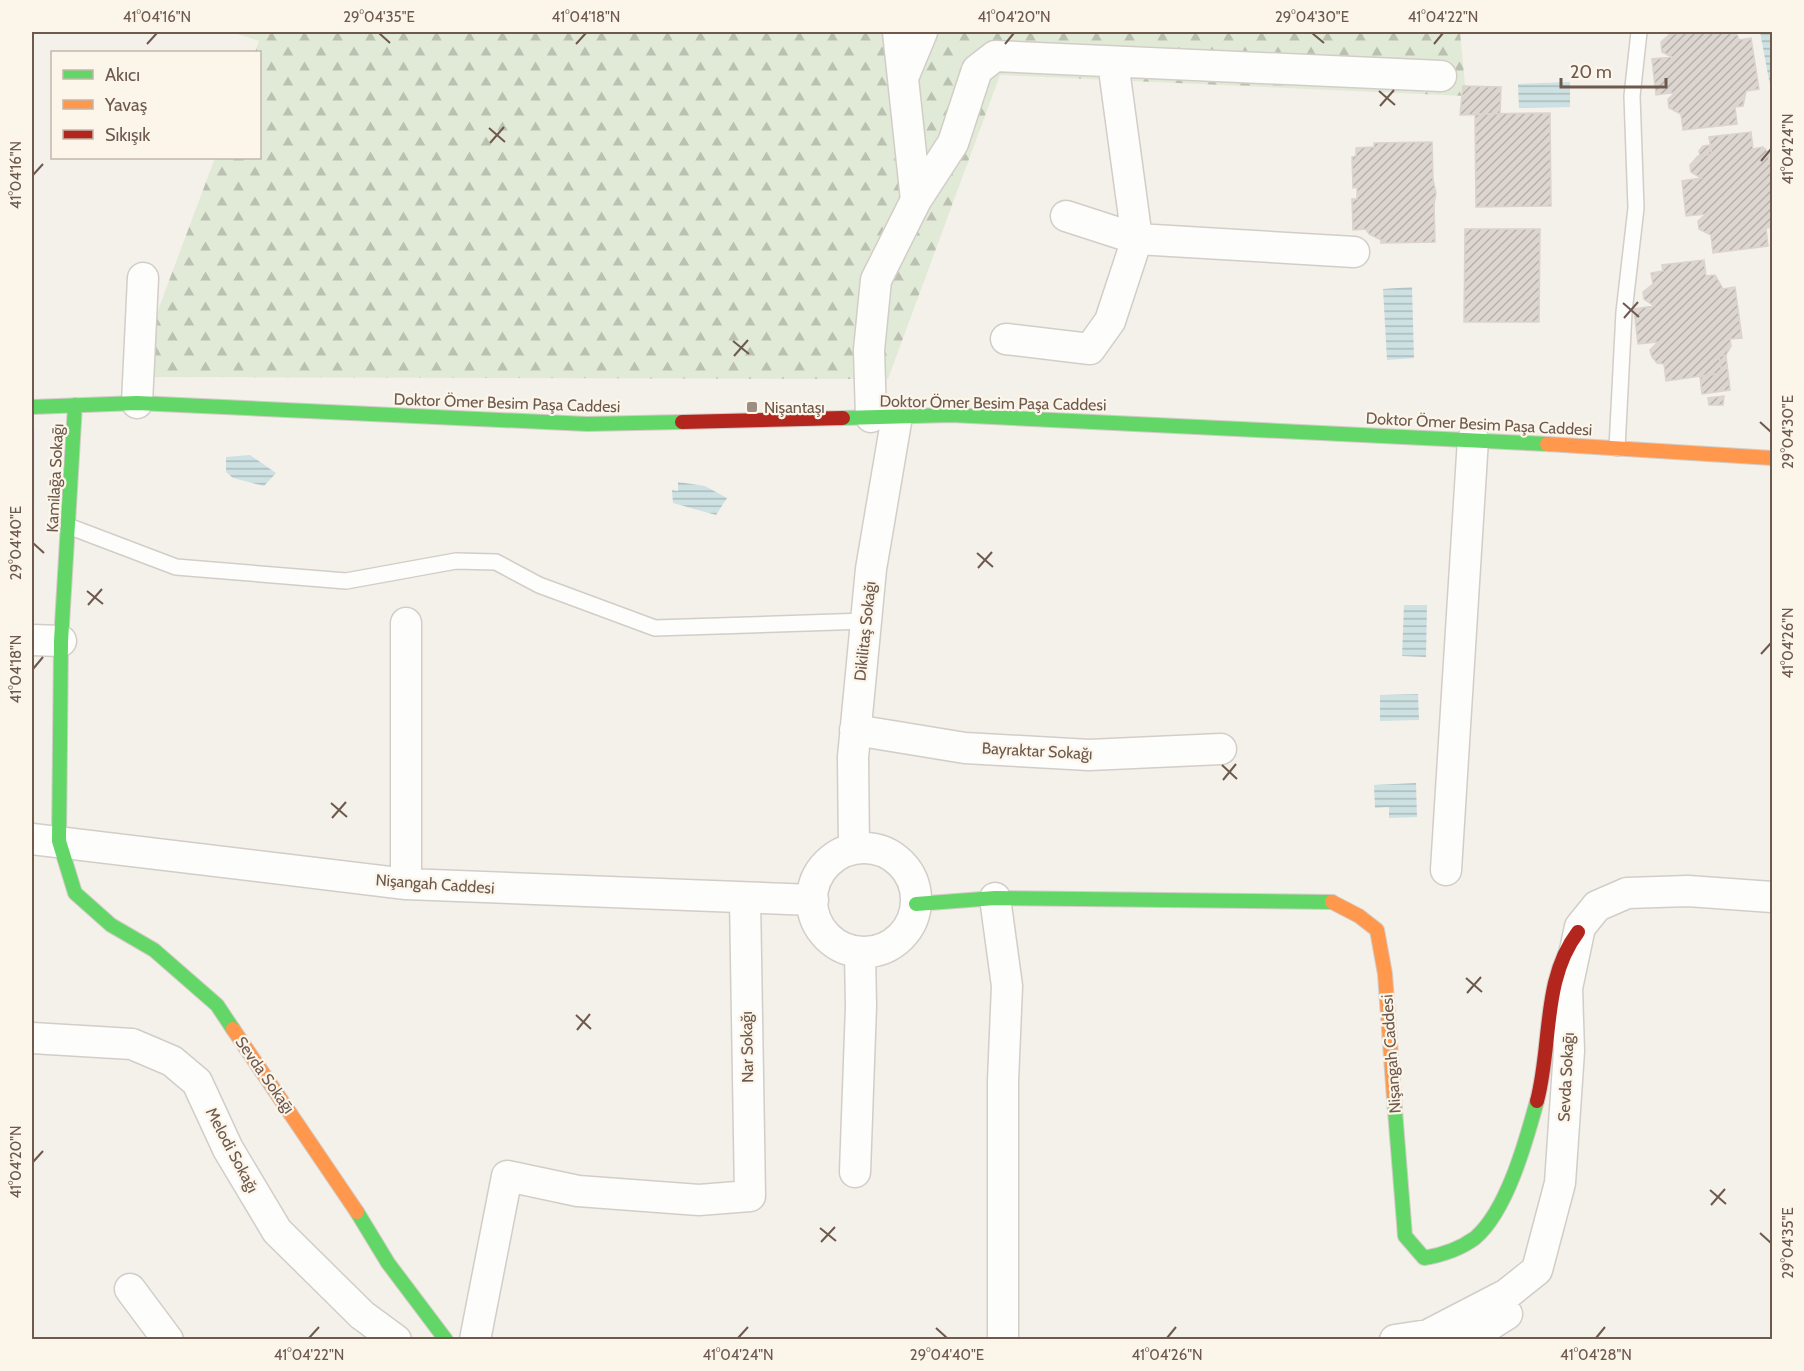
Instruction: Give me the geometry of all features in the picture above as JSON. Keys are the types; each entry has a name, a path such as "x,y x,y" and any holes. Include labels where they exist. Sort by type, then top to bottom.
{"street":[{"path":"898,32 916,200"},
{"path":"904,76 922,32"},
{"name":"Dikilitaş Sokağı","path":"854,848 853,757 884,416 869,350 876,280 916,200 953,143 977,70 995,56 1442,76"},
{"path":"1006,339 1090,349 1110,321 1137,239 1113,62"},
{"path":"1066,216 1137,239 1354,252"},
{"path":"137,403 143,278"},
{"name":"Doktor Ömer Besim Paşa Caddesi","path":"32,407 137,403 587,424 963,416 1473,439 1773,458"},
{"name":"Kamilaḡa Sokaḡı","path":"45,840 61,641 75,405"},
{"path":"1446,870 1473,439"},
{"path":"406,622 406,884"},
{"path":"32,640 61,641"},
{"name":"Bayraktar Sokağı","path":"855,730 965,748 1089,755 1221,749"},
{"name":"Nişangah Caddesi","path":"45,840 406,884 813,900"},
{"name":"Sevda Sokaḡı","path":"45,840 75,893 111,925 154,950 217,1005 331,1171 388,1263 446,1340"},
{"path":"854,848 875,849 892,856 908,872 915,889 916,904 912,922 898,941 882,950 860,953 842,949 821,932 813,916 812,889 819,872 837,855 854,848"},
{"name":"Sevda Sokaḡı","path":"1467,1340 1517,1307 1537,1270 1560,1183 1569,1052 1567,988 1580,927 1598,906 1628,893 1688,891 1773,897"},
{"name":"Nar Sokağı","path":"475,1340 507,1176 578,1191 699,1200 750,1196 745,898"},
{"path":"995,898 1007,987 1003,1081 1003,1340"},
{"name":"Nişangah Caddesi","path":"916,904 995,898 1329,901 1359,916 1377,930 1385,974 1405,1236 1424,1258 1446,1254 1481,1233 1503,1197 1533,1117 1548,1049 1550,1006 1555,978 1566,945 1578,932"},
{"path":"855,1172 861,1006 860,953"},
{"name":"Melodi Sokağı","path":"32,1038 132,1044 172,1060 197,1082 228,1149 278,1230 362,1315 396,1340"},
{"path":"1395,1340 1428,1335 1507,1294 1537,1270"},
{"path":"130,1289 168,1340"}],"lane":[{"path":"1617,448 1624,312 1636,208 1632,96 1639,32"},
{"path":"68,526 176,567 346,581 456,561 496,562 539,585 655,628 866,621"}],"shaded area":[{"path":"1760,32 1772,32 1772,85 1770,85"},
{"path":"1570,82 1570,107 1519,108 1518,84"},
{"path":"1412,287 1414,358 1387,360 1383,289"},
{"path":"32,429 35,429 34,611 32,611"},
{"path":"250,455 276,473 264,486 233,478 226,472 226,457"},
{"path":"678,482 705,486 727,498 716,515 673,503 672,490 678,491"},
{"path":"1404,605 1427,605 1426,657 1402,656"},
{"path":"1418,694 1419,720 1380,721 1380,695"},
{"path":"1416,783 1417,817 1389,818 1389,807 1375,808 1374,785"}],"green space":[{"path":"233,32 1460,32 1466,96 1000,75 888,379 133,377 215,159 261,159 261,51 255,51 259,41"}],"building":[{"path":"1683,32 1736,32 1739,40 1751,38 1759,89 1746,91 1743,106 1735,107 1737,124 1683,130 1681,114 1669,108 1668,99 1676,92 1656,95 1652,59 1672,57 1662,52 1661,42 1669,35"},
{"path":"1463,86 1501,87 1500,114 1460,115"},
{"path":"1550,113 1551,206 1476,207 1475,114"},
{"path":"1751,132 1753,149 1763,147 1769,153 1769,161 1772,160 1772,227 1766,228 1768,246 1713,253 1711,235 1699,229 1698,221 1706,214 1686,216 1682,181 1701,178 1691,172 1690,165 1698,156 1712,154 1709,137"},
{"path":"1432,142 1433,180 1436,193 1435,242 1381,243 1381,240 1369,234 1366,229 1353,230 1352,199 1357,199 1357,187 1353,188 1352,157 1356,156 1356,148 1374,147 1374,143"},
{"path":"1710,145 1712,154 1700,156 1699,151 1703,146"},
{"path":"1465,229 1540,229 1539,322 1464,322"},
{"path":"1704,260 1706,276 1715,275 1723,289 1735,287 1742,338 1730,339 1731,346 1726,355 1719,356 1722,373 1666,381 1664,364 1657,363 1650,350 1658,342 1638,344 1634,309 1654,306 1644,299 1643,292 1653,284 1651,273 1663,271 1662,265"},
{"path":"1726,355 1730,390 1702,394 1700,377 1722,373 1719,356"},
{"path":"1724,396 1723,405 1709,405 1708,398"}],"traffic: fast":[{"path":"32,407 137,403 587,424 682,422"},
{"path":"75,405 61,641 59,841 75,893 111,925 154,950 217,1005 233,1029"},
{"path":"843,418 951,415 1547,444"},
{"path":"916,904 995,898 1332,902"},
{"path":"1394,1098 1405,1236 1424,1258 1444,1253 1475,1238 1497,1211 1514,1174 1537,1101"},
{"path":"357,1212 388,1263 446,1340"}],"traffic: slow":[{"path":"1547,444 1772,458"},
{"path":"1332,902 1359,916 1377,930 1385,974 1394,1098"},
{"path":"233,1029 357,1212"}],"traffic: jam":[{"path":"682,422 843,418"},
{"path":"1537,1101 1542,1080 1553,991 1567,950 1578,932"}],"place":[{"name":"Nişantaşı","path":"752,407"}]}
